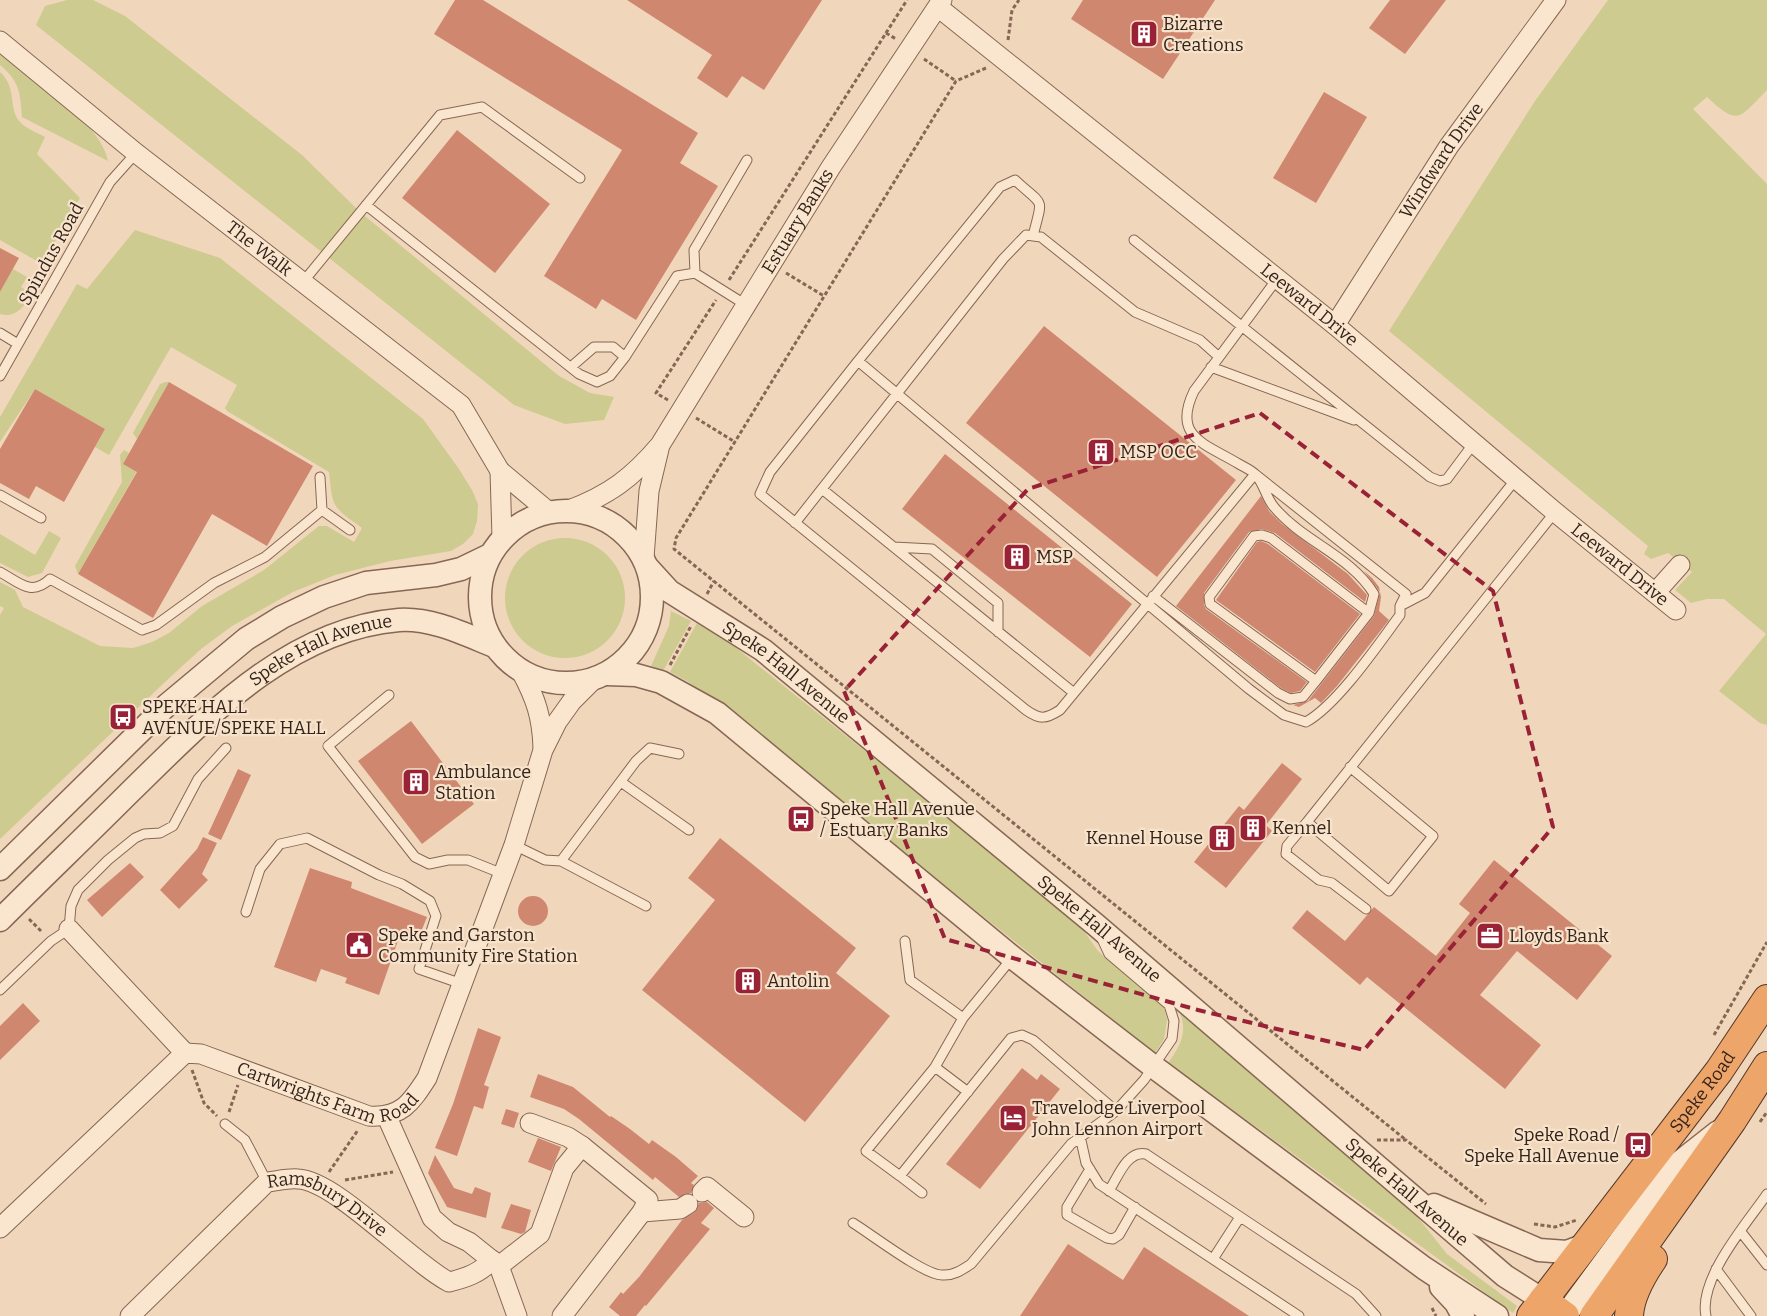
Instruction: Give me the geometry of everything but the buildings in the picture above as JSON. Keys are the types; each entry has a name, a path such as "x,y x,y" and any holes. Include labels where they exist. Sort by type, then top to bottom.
{"highway":[{"name":"Speke Road","path":"1537,1308 1583,1232 1719,1071 1767,999"},
{"path":"1629,1316 1630,1307 1644,1274 1744,1124 1767,1066"},
{"path":"1594,1316 1744,1124"},
{"path":"1537,1308 1565,1316"}],"street":[{"name":"Windward Drive","path":"1335,325 1449,146 1556,0"},
{"name":"Leeward Drive","path":"940,3 1335,325 1555,512 1676,610"},
{"name":"Estuary Banks","path":"559,511 599,499 640,469 660,446 831,167 940,3"},
{"name":"The Walk","path":"0,41 136,153 460,406 500,471 559,511"},
{"name":"Estuary Banks","path":"646,563 649,491 660,446"},
{"name":"The Walk","path":"496,546 500,471"},
{"path":"0,869 167,705 246,639 324,597 366,583 461,569 496,546 524,522 559,511 588,513 611,523 630,538 646,563 653,595 649,622 638,646 619,666 601,676"},
{"path":"496,546 483,573 479,598 483,623 494,646 506,660 521,672 544,682 569,684 601,676 636,675 661,682 716,713 1012,958 1154,1067 1424,1268 1498,1316"},
{"name":"Speke Hall Avenue","path":"646,563 669,590 763,650 1096,924 1505,1276 1537,1308"},
{"path":"1655,593 1680,565"},
{"name":"Speke Hall Avenue","path":"7,912 208,716 248,683 293,655 332,637 369,625 400,620 423,621 451,629 494,646"},
{"name":"Cartwrights Farm Road","path":"521,672 534,696 542,721 543,750"},
{"name":"Cartwrights Farm Road","path":"185,1053 201,1054 378,1116 412,1101 427,1078 514,845 543,750 557,722 572,701 601,676"},
{"path":"0,1228 185,1053 70,929"},
{"path":"378,1116 410,1169 432,1218 448,1232 469,1242 496,1263 517,1316"},
{"path":"530,1123 568,1137 582,1146 648,1200 642,1212 562,1316"},
{"path":"1565,1316 1675,1166 1744,1124"},
{"path":"496,1263 540,1234 564,1168 582,1146"},
{"name":"Ramsbury Drive","path":"130,1316 267,1182 299,1179 320,1185 360,1214 433,1274 449,1282 466,1278 496,1263"},
{"path":"702,1192 708,1187 744,1217"},
{"path":"1413,1196 1534,1249 1567,1252 1583,1232"},
{"path":"642,1212 670,1211 680,1209 688,1204"},
{"path":"1424,1268 1456,1303 1463,1316"}],"lane":[{"path":"303,282 440,114 482,106 580,178"},
{"name":"Spindus Road","path":"0,376 110,182 136,153"},
{"path":"695,273 694,250 747,160"},
{"path":"1033,236 1041,211 1039,200 1015,180 1000,187 770,472 760,494 1038,718 1048,718 1060,710 1255,474"},
{"path":"366,205 579,374 597,382 610,376 625,357 677,276 695,273 746,305"},
{"path":"795,523 1003,259 1026,235 1041,237 1136,312 1200,340 1219,357"},
{"path":"1134,240 1430,477 1440,480 1447,479 1474,443"},
{"path":"1150,599 1249,689 1284,714 1306,722 1318,716 1369,656 1400,615 1400,606 1406,594 1255,474 1190,432 1185,421 1188,403 1194,390 1277,279"},
{"path":"0,333 18,344"},
{"path":"571,367 594,346 613,347 625,357"},
{"path":"858,361 1150,599 1278,693 1290,699 1303,697 1369,614 1374,594 1366,581 1346,562 1294,526 1274,507 1255,474"},
{"path":"1211,367 1361,422"},
{"path":"320,477 322,510"},
{"path":"1400,606 1425,593 1516,479"},
{"path":"822,489 1074,693"},
{"path":"0,495 41,518"},
{"path":"322,510 350,530"},
{"path":"0,572 30,589 42,587 50,579 142,630 156,625 214,584 265,557 322,510"},
{"path":"1366,909 1332,882 1319,880 1286,854 1287,846 1555,512"},
{"path":"1316,681 1210,604 1209,597 1254,536 1262,535 1271,538 1369,614"},
{"path":"894,547 932,549 998,603 998,632"},
{"path":"389,695 328,746 415,857 428,864 448,860 468,860 503,874"},
{"path":"0,990 51,941 70,929 71,906 78,890 108,860 135,838 144,834 160,833 173,826 198,779 226,748"},
{"path":"561,861 636,761 650,748 679,754"},
{"path":"1307,822 1389,891 1433,836 1350,767"},
{"path":"621,782 688,830"},
{"path":"246,912 260,869 280,844 307,838 379,876 402,884 430,901 436,916 420,968 462,984"},
{"path":"514,845 545,860 561,861 646,906"},
{"path":"853,1223 926,1271 942,1276 960,1272 970,1264 1071,1144 1116,1111 1154,1067 1172,1039 1174,1021 1169,1005 1109,954 1096,924"},
{"path":"904,941 910,980 963,1018"},
{"path":"922,1193 866,1151 935,1067 963,1018 1012,958"},
{"path":"900,1176 1011,1038 1022,1036 1033,1040 1116,1111"},
{"path":"935,1067 968,1092"},
{"path":"225,1124 245,1140 267,1182"},
{"path":"1080,1136 1086,1163 1099,1184 1299,1316"},
{"path":"1109,1191 1131,1156 1138,1152 1146,1154 1356,1294 1376,1316"},
{"path":"1090,1170 1067,1207 1067,1215 1113,1240 1119,1236 1135,1207"},
{"path":"1706,1316 1703,1306 1716,1269 1767,1194"},
{"path":"1213,1259 1240,1218"},
{"path":"1741,1232 1766,1259"},
{"path":"1716,1269 1751,1316"}],"path":[{"path":"661,682 714,581"},
{"path":"7,912 51,941"},
{"path":"1710,1041 1767,942"},
{"path":"185,1053 204,1103 225,1124 243,1069"},
{"path":"1744,1124 1767,1112"},
{"path":"320,1185 378,1116"},
{"path":"1349,1141 1406,1140 1487,1205"},
{"path":"320,1185 410,1169"},
{"path":"1526,1223 1583,1232"}],"highlighted area":[{"path":"1260,413 1493,591 1553,827 1364,1050 1198,1010 945,939 844,691 1028,489"}],"shaded area":[{"path":"67,0 93,0 125,16 302,155 360,212 559,376 590,393 614,397 604,420 565,424 514,405 36,25 45,6"},
{"path":"1608,0 1767,0 1767,90 1739,115 1726,112 1707,97 1693,109 1767,184 1767,725 1760,723 1719,691 1766,634 1724,599 1707,599 1691,603 1675,590 1692,572 1668,553 1651,559 1644,554 1648,546 1389,331 1535,101"},
{"path":"0,53 79,116 93,131 103,146 108,161 22,117 18,88 12,77 0,65"},
{"path":"0,72 9,85 14,111 21,123 45,137 37,154 80,198 42,264 0,240"},
{"path":"135,230 220,258 423,419 472,490 478,504 477,521 473,534 463,544 451,551 390,561 335,575 293,592 232,626 201,649 165,682 0,839 0,615 4,608 0,606 0,582 15,590 23,607 100,646 133,648 152,642 169,633 202,606 264,570 319,526 327,526 354,542 362,528 336,506 333,500 329,472 227,411 225,408 237,385 171,347 109,455 95,447 105,429 35,389 0,442 0,417 77,284 87,289"},
{"path":"13,269 27,277 21,287 32,294 15,313 11,315 0,314 0,292"},
{"path":"169,382 137,439 133,433 160,384"},
{"path":"124,450 129,453 123,464 137,471 78,574 75,566 122,482 120,455"},
{"path":"49,531 61,538 42,573 28,577 0,563 0,534 35,555"},
{"path":"565,538 588,542 608,555 621,575 625,598 621,621 608,641 588,654 565,658 542,654 522,641 509,621 505,598 509,575 522,555 542,542"},
{"path":"671,611 691,621 663,671 651,666 669,626"},
{"path":"697,623 735,647 1076,920 1098,951 1163,1004 1167,1020 1164,1039 1155,1053 687,681 670,672"},
{"path":"1177,1007 1376,1165 1447,1254 1517,1306 1513,1313 1168,1063 1177,1049 1182,1036 1183,1022"}],"place":[{"name":"Bizarre Creations","path":"1144,34"},
{"name":"MSP OCC","path":"1101,452"},
{"name":"MSP","path":"1017,557"},
{"name":"SPEKE HALL AVENUE/SPEKE HALL","path":"123,717"},
{"name":"Ambulance Station","path":"416,782"},
{"name":"Speke Hall Avenue / Estuary Banks","path":"801,819"},
{"name":"Kennel","path":"1253,828"},
{"name":"Kennel House","path":"1222,838"},
{"name":"Lloyds Bank","path":"1490,936"},
{"name":"Speke and Garston Community Fire Station","path":"359,945"},
{"name":"Antolin","path":"748,981"},
{"name":"Travelodge Liverpool John Lennon Airport","path":"1013,1118"},
{"name":"Speke Road / Speke Hall Avenue","path":"1638,1145"}]}
